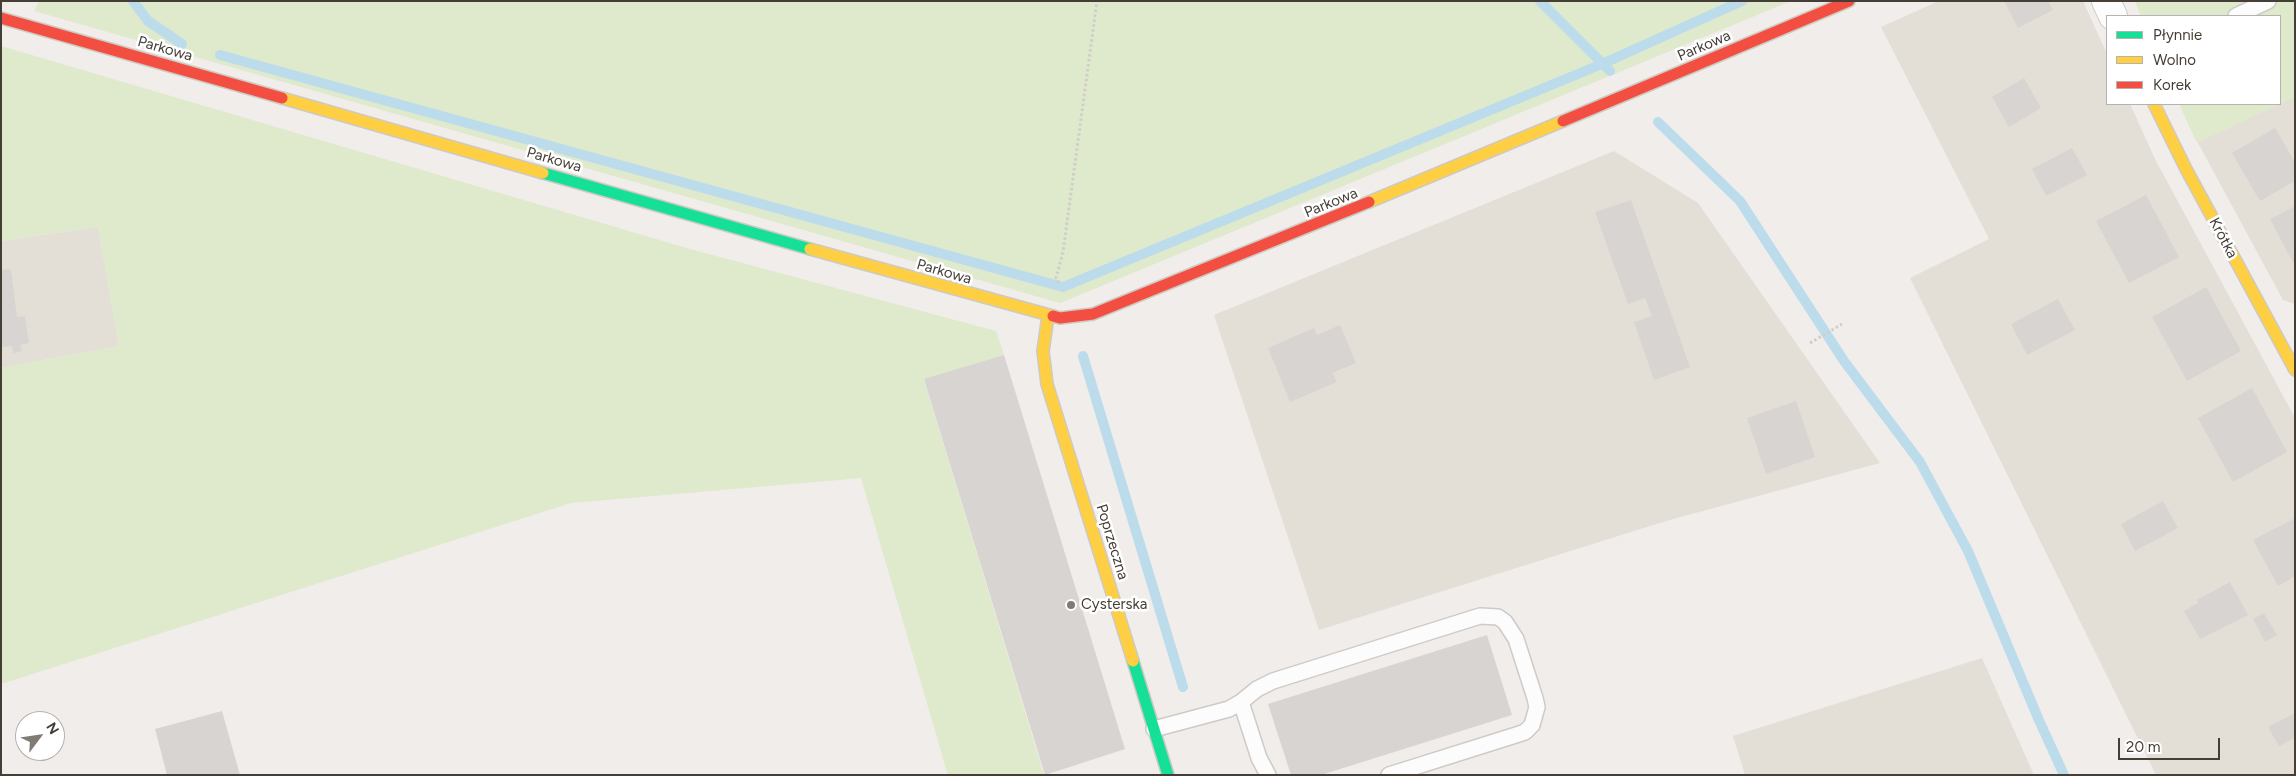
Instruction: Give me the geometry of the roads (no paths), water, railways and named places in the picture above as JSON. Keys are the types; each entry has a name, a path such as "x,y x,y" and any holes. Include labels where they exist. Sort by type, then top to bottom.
{"street":[{"name":"Parkowa","path":"1,18 1048,316 1080,316 1126,302 1344,213 1849,1"},
{"path":"2106,1 2113,15"},
{"name":"Krótka","path":"2154,105 2186,168 2291,355"},
{"name":"Poprzeczna","path":"1048,316 1043,351 1047,384 1168,775"}],"lane":[{"path":"2238,15 2268,1"},
{"path":"1154,729 1229,709 1257,689 1273,681 1480,616 1498,617 1505,622 1516,639 1535,698 1537,707 1532,725 1525,732 1389,775"},
{"path":"1241,702 1259,758 1268,775"}],"waterway":[{"path":"133,1 148,21 182,44"},
{"path":"1540,1 1610,71"},
{"path":"220,55 1063,287 1602,64 1742,1"},
{"path":"1658,122 1740,201 1844,361 1920,462 1968,551 2064,775"},
{"path":"1083,356 1183,687"}],"place":[{"name":"Cysterska","path":"1071,605"}]}
